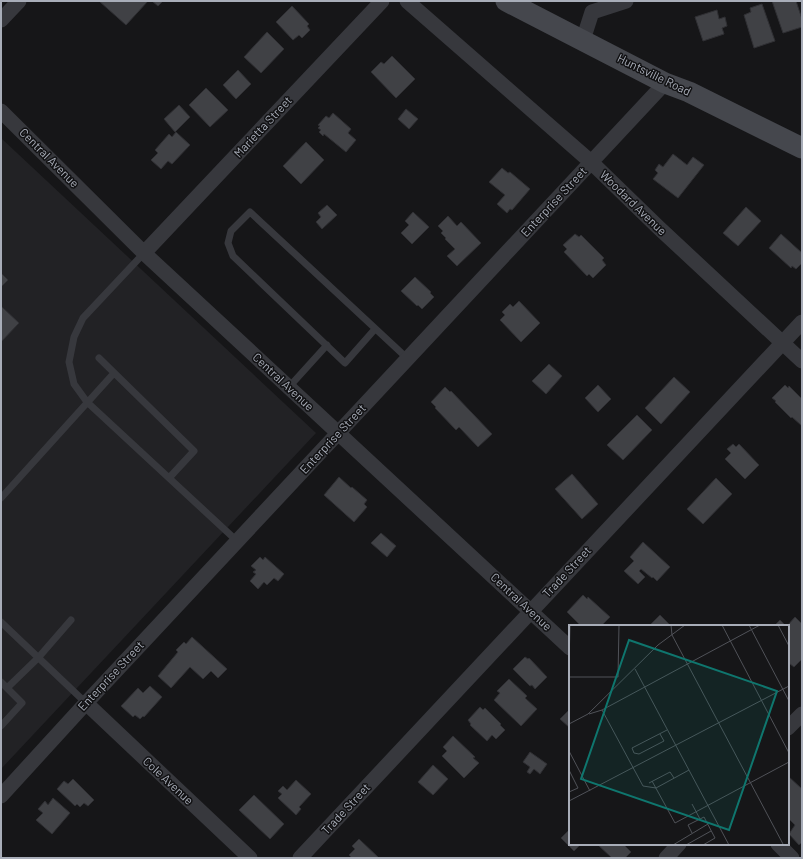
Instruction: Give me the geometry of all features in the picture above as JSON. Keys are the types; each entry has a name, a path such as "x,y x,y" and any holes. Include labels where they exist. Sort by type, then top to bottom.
{"main road":[{"name":"Huntsville Road","path":"506,1 665,83 689,92 802,148"}],"street":[{"path":"1,20 19,1"},
{"name":"Marietta Street","path":"144,253 382,1"},
{"name":"Woodard Avenue","path":"407,1 591,162 658,227 802,361"},
{"path":"582,40 590,7 626,1"},
{"name":"Enterprise Street","path":"1,796 665,83"},
{"name":"Central Avenue","path":"1,111 144,253 569,647"},
{"name":"Trade Street","path":"300,858 802,322"},
{"name":"Cole Avenue","path":"86,703 250,858"},
{"path":"789,727 802,714"},
{"path":"666,858 678,845"},
{"path":"779,845 792,858"}],"lane":[{"path":"375,329 345,363 233,256 228,243 231,231 250,212 408,359"},
{"path":"144,253 83,318 74,337 69,362 74,384 87,402 237,541"},
{"path":"288,387 327,345"},
{"path":"99,358 194,451 169,478"},
{"path":"1,498 114,373"},
{"path":"7,688 38,658 71,620"},
{"path":"1,622 86,703"},
{"path":"1,682 22,703 1,726"}],"shaded area":[{"path":"1,138 316,433 1,769"}],"building":[{"path":"99,1 148,1 126,25"},
{"path":"152,1 163,1 158,6"},
{"path":"772,1 796,1 802,19 802,27 783,33"},
{"path":"762,4 775,41 754,48 744,15 751,12 750,8"},
{"path":"292,6 309,24 307,26 310,30 302,38 299,35 293,40 276,22"},
{"path":"717,10 719,19 725,17 727,26 722,28 724,34 703,41 695,17"},
{"path":"267,32 284,49 261,73 244,57"},
{"path":"392,56 415,79 396,98 371,72 381,62 384,64"},
{"path":"238,70 251,84 236,99 223,85"},
{"path":"206,88 228,110 210,127 189,105"},
{"path":"179,105 190,117 175,132 164,119"},
{"path":"406,109 418,119 409,129 398,119"},
{"path":"333,113 351,129 348,133 356,140 346,152 324,134 323,136 319,132 321,130 318,128 320,126 318,125 326,116 329,118"},
{"path":"176,132 190,145 172,164 168,161 161,169 151,160 158,153 155,150 169,134 172,137"},
{"path":"306,142 324,160 301,184 283,166"},
{"path":"673,154 687,165 693,157 704,165 678,198 653,179 658,173 655,170 659,164 663,167"},
{"path":"502,168 508,173 510,172 530,189 512,210 510,209 507,213 497,204 505,195 489,182"},
{"path":"327,205 337,215 322,229 316,222 321,217 318,213"},
{"path":"746,207 761,221 738,246 723,233"},
{"path":"413,212 429,227 412,244 401,233 409,225 405,221"},
{"path":"448,216 457,226 461,222 481,243 457,266 447,256 455,249 445,239 446,238 441,233 443,231 438,226"},
{"path":"575,234 579,237 581,235 604,258 602,260 606,265 593,278 589,274 587,276 564,252 567,249 563,245"},
{"path":"781,234 802,253 802,263 796,269 792,266 791,268 769,248"},
{"path":"1,273 8,280 1,287"},
{"path":"415,277 431,292 430,293 434,297 422,309 401,291"},
{"path":"519,301 540,323 521,342 500,320 505,315 502,312 510,304 513,307"},
{"path":"1,306 19,323 1,342"},
{"path":"549,364 562,376 546,394 532,381"},
{"path":"674,377 690,392 661,424 645,408"},
{"path":"598,385 611,399 598,412 585,398"},
{"path":"785,385 788,388 789,386 802,399 802,426 792,417 791,418 772,398"},
{"path":"445,387 450,392 451,391 492,434 478,447 459,427 456,430 431,402"},
{"path":"637,415 652,430 623,460 607,445"},
{"path":"733,444 736,447 739,444 759,465 745,479 725,459 731,453 727,449"},
{"path":"572,474 598,504 582,519 555,489"},
{"path":"339,477 367,500 364,504 367,507 354,522 324,495"},
{"path":"716,478 732,494 703,524 687,509"},
{"path":"381,533 396,546 387,557 371,543"},
{"path":"643,542 670,567 657,581 641,569 639,571 645,577 638,584 624,571 634,561 630,557"},
{"path":"260,557 263,560 265,557 284,574 278,581 274,578 267,585 264,582 258,589 250,581 256,574 253,572 256,570 251,566"},
{"path":"583,595 587,599 588,597 610,617 602,625 580,625 567,612"},
{"path":"660,615 670,625 650,625"},
{"path":"795,617 802,624 802,659 794,667 790,664 789,665 788,625"},
{"path":"780,620 785,625 775,625"},
{"path":"192,637 227,669 218,678 211,671 203,679 190,667 171,688 158,676 178,652 176,650 184,642 186,644"},
{"path":"525,657 528,659 529,658 547,677 535,689 513,669"},
{"path":"509,679 527,696 525,698 537,709 521,726 494,700 500,693 497,691"},
{"path":"150,686 162,697 144,717 143,716 140,719 135,715 133,717 121,706 138,688 143,693"},
{"path":"480,707 483,710 485,708 505,730 496,739 492,735 487,741 470,725 471,724 468,720"},
{"path":"569,710 569,727 560,719"},
{"path":"453,736 475,757 473,758 479,763 464,778 442,756 447,751 443,747"},
{"path":"530,752 547,764 540,774 534,769 530,774 527,772 530,767 523,762"},
{"path":"433,765 448,779 433,795 418,782"},
{"path":"789,777 802,789 802,842 799,845 789,834 795,825 789,819"},
{"path":"73,779 94,800 88,806 84,803 80,807 77,804 75,806 57,789 64,781 68,784"},
{"path":"296,780 311,794 299,807 301,809 296,815 278,798 282,794 278,791 283,786 287,790"},
{"path":"254,795 284,824 270,839 239,810"},
{"path":"53,798 70,813 52,834 36,820 43,813 38,809 45,801 48,805"},
{"path":"569,830 569,845 580,845 574,851 561,838"},
{"path":"359,839 379,858 352,858 349,855 355,849 352,846"},
{"path":"598,845 624,845 631,852 625,858 612,858"}]}
